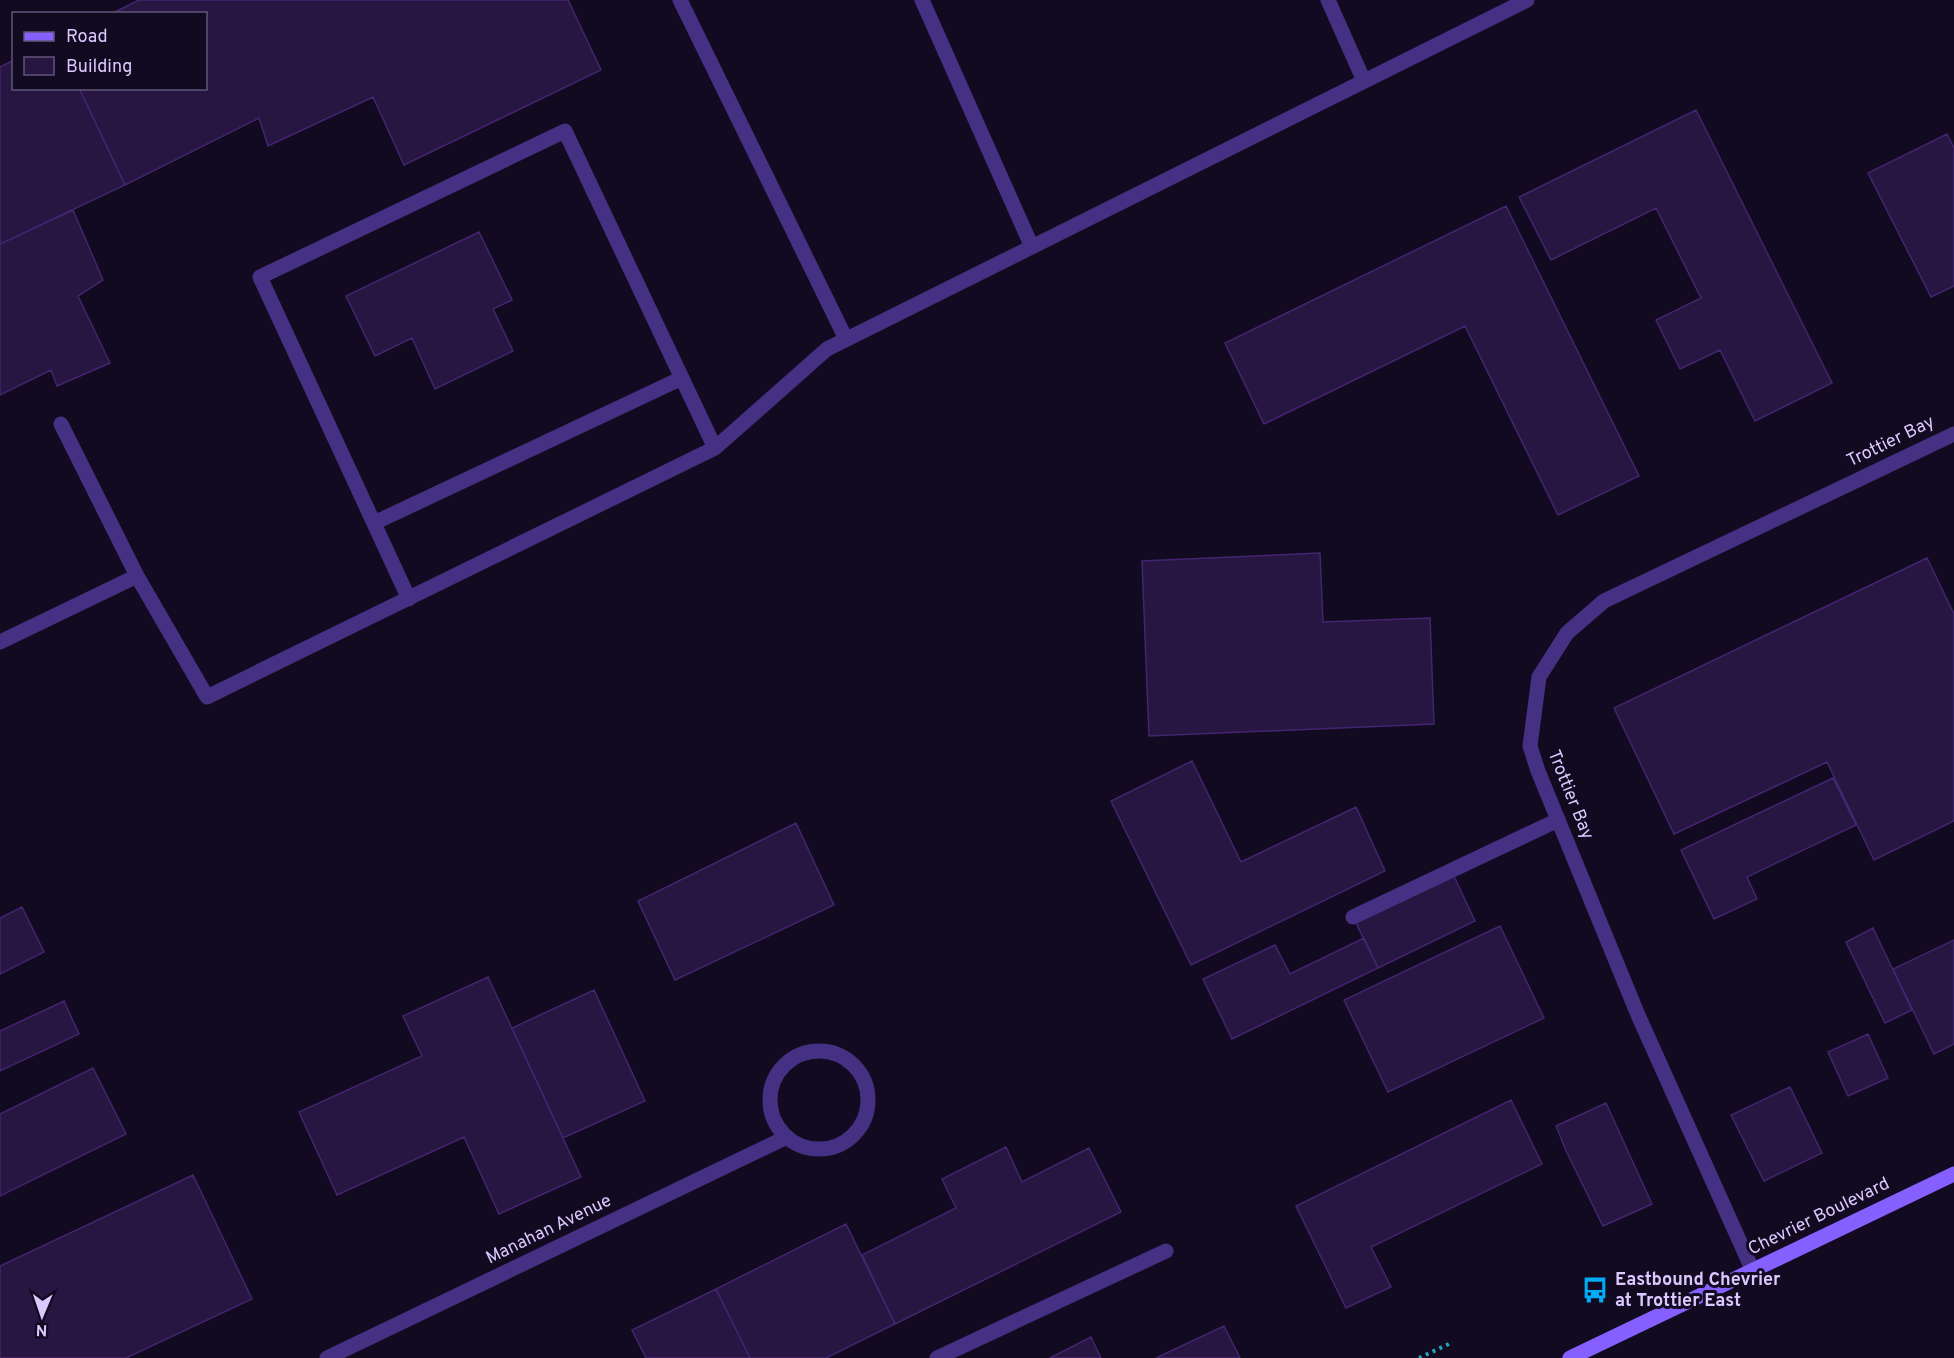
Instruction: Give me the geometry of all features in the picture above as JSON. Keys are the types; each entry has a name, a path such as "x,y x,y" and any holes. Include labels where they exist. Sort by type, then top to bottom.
{"street":[{"path":"680,0 846,339"},
{"path":"922,0 1032,247"},
{"path":"1328,0 1364,81"},
{"path":"61,424 137,576 207,697 715,448 827,349 1527,0"},
{"path":"409,599 260,277 565,131 715,448"},
{"path":"374,524 682,378"},
{"name":"Trottier Bay","path":"1753,1270 1638,1015 1530,746 1539,677 1567,633 1604,601 1954,434"},
{"path":"0,642 137,576"},
{"path":"1353,917 1558,819"},
{"path":"818,1050 839,1055 853,1064 865,1081 868,1098 863,1121 854,1135 836,1146 819,1149 801,1146 787,1137 774,1119 770,1102 772,1085 786,1063 801,1054 818,1050"},
{"name":"Manahan Avenue","path":"327,1358 787,1137"},
{"name":"Chevrier Boulevard","path":"1570,1358 1954,1174"},
{"path":"937,1358 1166,1251"}],"path":[{"path":"1419,1358 1453,1342"}],"building":[{"path":"139,0 568,0 601,70 404,165 373,97 268,146 259,118 125,185 80,90 207,90 207,12 115,12"},
{"path":"12,61 12,90 80,90 125,185 0,244 0,67"},
{"path":"1696,110 1832,383 1755,421 1720,350 1680,369 1656,320 1701,298 1656,208 1551,260 1519,197"},
{"path":"1947,134 1954,148 1954,286 1931,297 1868,173"},
{"path":"1506,206 1639,476 1558,515 1465,326 1264,424 1225,343"},
{"path":"73,210 103,280 78,296 110,363 57,386 51,370 0,395 0,244"},
{"path":"479,232 512,300 493,309 513,351 435,389 412,338 375,356 346,296"},
{"path":"1320,553 1323,622 1430,618 1434,724 1149,736 1142,561"},
{"path":"1927,558 1954,614 1954,821 1874,860 1827,762 1674,834 1614,708"},
{"path":"1192,761 1241,862 1356,807 1385,871 1191,965 1111,801"},
{"path":"1833,778 1856,825 1747,877 1757,899 1714,919 1681,850"},
{"path":"796,823 834,905 675,980 638,901"},
{"path":"1451,870 1475,921 1378,968 1353,917"},
{"path":"22,907 44,952 0,974 0,918"},
{"path":"1500,926 1544,1018 1388,1092 1344,1000"},
{"path":"1873,928 1912,1010 1885,1023 1846,942"},
{"path":"1364,938 1378,968 1232,1039 1203,979 1275,945 1290,974"},
{"path":"1954,940 1954,1044 1934,1054 1893,969"},
{"path":"488,977 581,1177 499,1214 464,1137 337,1195 299,1112 422,1056 403,1016"},
{"path":"594,990 645,1101 563,1138 512,1028"},
{"path":"64,1001 79,1034 0,1071 0,1031"},
{"path":"1868,1034 1888,1078 1848,1096 1828,1052"},
{"path":"93,1068 126,1134 0,1196 0,1114"},
{"path":"1790,1087 1822,1153 1764,1181 1731,1115"},
{"path":"1511,1100 1542,1164 1371,1247 1391,1287 1346,1308 1296,1206"},
{"path":"1606,1103 1652,1204 1603,1226 1556,1126"},
{"path":"1006,1147 1022,1182 1089,1148 1121,1212 895,1324 862,1255 956,1208 942,1179"},
{"path":"193,1175 252,1299 126,1358 0,1358 0,1266"},
{"path":"846,1224 895,1324 826,1358 750,1358 716,1289"},
{"path":"716,1289 750,1358 646,1358 632,1330"},
{"path":"1224,1326 1240,1358 1156,1358"},
{"path":"1091,1337 1101,1358 1050,1358"}],"place":[{"name":"Eastbound Chevrier at Trottier East","path":"1595,1290"}]}
